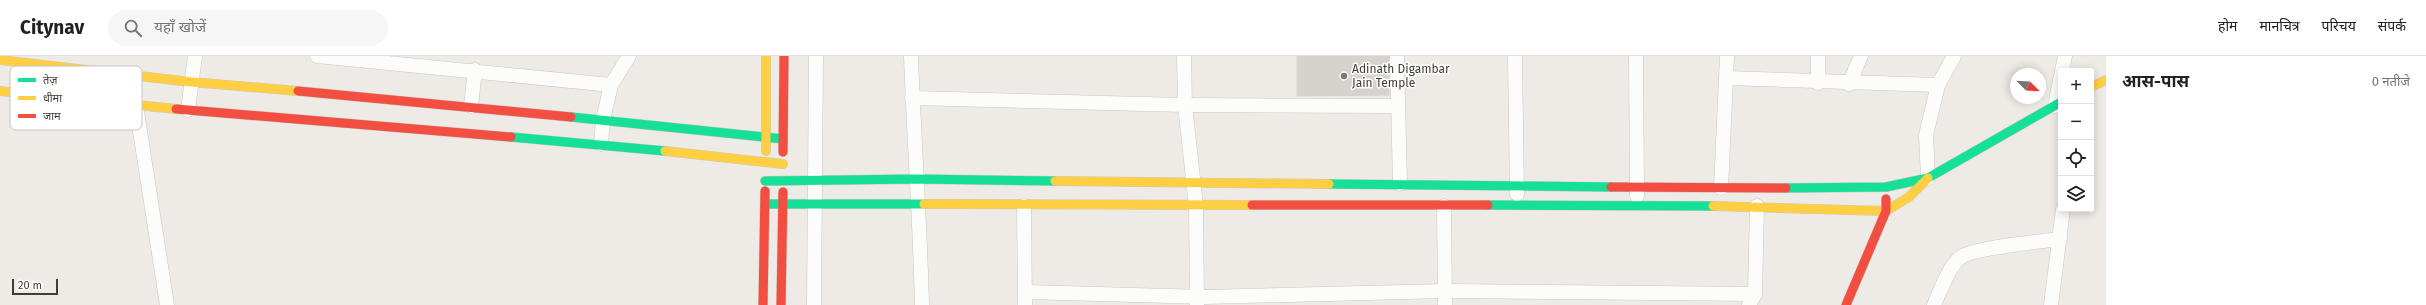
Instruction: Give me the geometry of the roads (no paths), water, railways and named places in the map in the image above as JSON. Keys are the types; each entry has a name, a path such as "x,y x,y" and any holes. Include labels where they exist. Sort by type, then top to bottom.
{"street":[{"path":"188,110 195,56"},
{"path":"317,56 401,60 611,85"},
{"path":"601,144 603,120 611,85 629,56"},
{"path":"763,305 766,164 766,56"},
{"path":"781,305 784,56"},
{"path":"814,305 816,56"},
{"path":"912,56 912,98 920,203 922,305"},
{"path":"1184,56 1185,105 1192,182 1196,206 1197,301"},
{"path":"1397,56 1400,184"},
{"path":"1515,56 1517,206"},
{"path":"1636,56 1636,187 1638,206"},
{"path":"1722,188 1727,56"},
{"path":"1818,56 1818,83"},
{"path":"1849,84 1861,56"},
{"path":"1928,178 1926,135 1938,86 1954,56"},
{"path":"2063,68 2065,56"},
{"path":"0,60 52,66"},
{"path":"471,106 475,70"},
{"path":"142,76 191,82 471,106 783,139"},
{"path":"1726,78 1818,83 1938,86"},
{"path":"2094,86 2106,80"},
{"path":"0,91 10,92"},
{"path":"912,98 1185,105 1398,106"},
{"path":"765,204 920,203 1024,206 1757,206 1886,211 1912,195 1928,178 2058,104"},
{"path":"142,106 601,144 766,164 783,164"},
{"path":"140,130 167,305"},
{"path":"765,181 783,180 815,182 917,179 1722,188 1886,187 1928,178"},
{"path":"1846,305 1886,211 1886,187"},
{"path":"1024,206 1026,298 1197,301 1445,298 1752,299 1757,206"},
{"path":"1444,206 1445,298"},
{"path":"2050,305 2063,212"},
{"path":"1934,305 1948,274 1960,258 1974,252 2060,239"}],"place":[{"name":"Adinath Digambar Jain Temple","path":"1344,76"}]}
